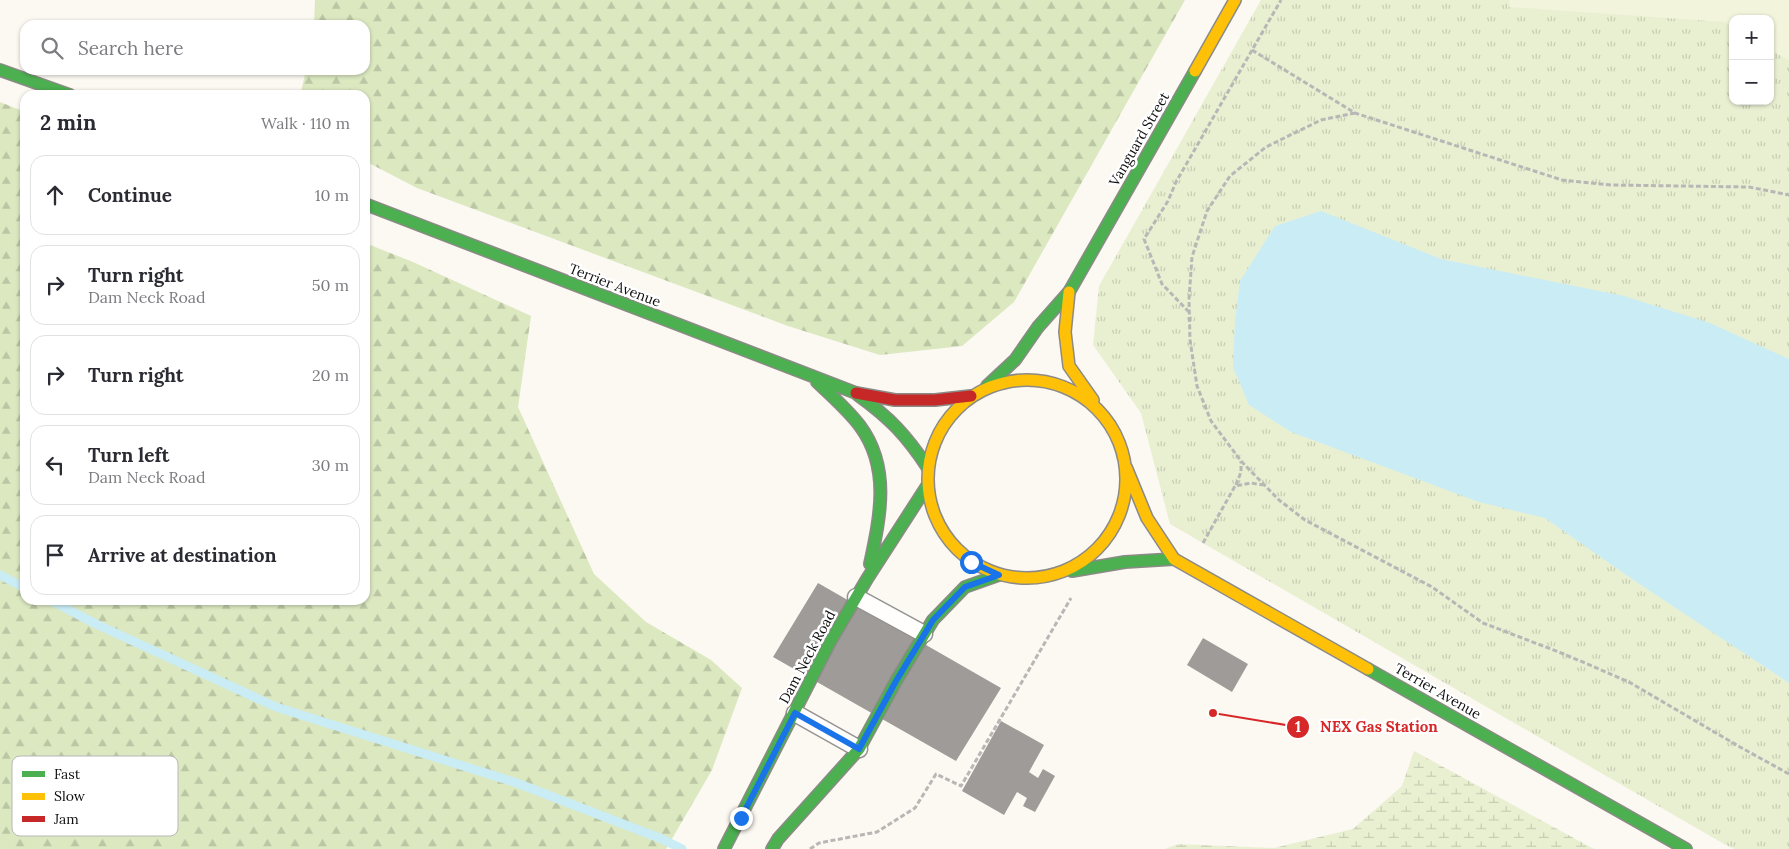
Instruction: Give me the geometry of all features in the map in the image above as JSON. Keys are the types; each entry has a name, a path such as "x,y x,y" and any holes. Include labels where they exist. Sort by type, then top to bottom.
{"street":[{"name":"Vanguard Street","path":"984,389 1015,360 1038,328 1069,292 1235,0"},
{"path":"0,70 56,90"},
{"name":"Terrier Avenue","path":"370,206 854,393 884,414 910,441 928,468"},
{"name":"Vanguard Street","path":"1069,292 1065,332 1069,366 1118,436 1126,467"},
{"path":"811,376 864,432 879,467 882,487 882,509 867,579"},
{"path":"1100,410 1075,391 1046,381 1014,380 984,389 971,396 950,416 935,440 928,468 928,486 934,516 949,542 971,562 999,575 1032,579 1124,562 1174,559"},
{"name":"Terrier Avenue","path":"854,393 903,400 935,400 971,396"},
{"path":"1065,572 1092,555 1113,530 1125,499 1126,467"},
{"name":"Terrier Avenue","path":"1126,467 1147,518 1174,559 1686,849"},
{"name":"Dam Neck Road","path":"724,849 830,642 867,579 928,486"},
{"path":"772,849 778,839 859,749 896,681 933,620 965,587 999,575"}],"lane":[{"path":"856,597 924,634"},
{"path":"795,713 859,749"}],"path":[{"path":"1189,313 1162,284 1144,239 1168,201 1176,182 1281,0"},
{"path":"1252,50 1355,113 1562,180 1611,185 1749,187 1789,195"},
{"path":"1355,113 1321,120 1266,147 1230,176 1207,211 1192,257 1189,313 1190,340 1197,386 1211,421 1241,461 1279,500 1305,520 1432,587 1483,623 1564,654 1629,682 1789,774"},
{"path":"1203,543 1235,486 1241,472 1241,461"},
{"path":"1235,486 1252,483 1264,485"},
{"path":"810,849 819,843 877,832 915,808 936,774 961,786 1069,600 1075,594"}],"green space":[{"path":"315,0 1185,0 1014,302 962,346 880,355 788,326 417,188 370,164 370,90 301,90 305,75 370,75 370,20 314,20"},
{"path":"1261,0 1789,0 1789,849 1734,849 1724,844 1170,524 1141,413 1093,345 1099,286"},
{"path":"1510,0 1789,0 1789,60 1774,52 1774,15 1729,15 1729,25 1724,22 1509,7"},
{"path":"0,102 20,110 20,605 370,605 370,245 413,262 531,316 518,407 594,574 646,622 711,660 742,688 712,770 666,849 0,849"},
{"path":"1414,751 1594,849 1165,849 1178,844 1274,848 1353,829 1402,786"}],"water":[{"path":"1321,211 1441,259 1624,296 1710,323 1789,359 1789,683 1632,579 1545,518 1479,502 1291,432 1249,405 1233,367 1235,321 1240,281 1275,226"}],"building":[{"path":"818,583 1001,688 956,761 773,657"},
{"path":"1203,638 1248,664 1232,692 1187,665"},
{"path":"1001,721 1044,745 1029,772 1038,778 1043,769 1055,776 1035,812 1023,806 1027,798 1017,792 1004,815 962,791"}],"waterway":[{"path":"0,575 20,585"},
{"path":"60,605 96,624 276,707 514,782 662,839 682,849"}],"traffic: fast":[{"path":"0,70 56,90"},
{"path":"987,386 1015,360 1038,327 1069,292 1195,71"},
{"path":"370,206 856,393"},
{"path":"817,382 860,426 870,442 876,459 880,493 879,511 870,564"},
{"path":"858,395 897,428 928,468"},
{"path":"724,849 830,642 867,579 927,486"},
{"path":"1072,571 1125,562 1174,559"},
{"path":"772,849 778,839 859,749 896,681 933,620 965,587 999,575"},
{"path":"1368,669 1686,849"}],"traffic: slow":[{"path":"1195,71 1235,0"},
{"path":"1069,292 1065,332 1069,366 1093,400"},
{"path":"1017,380 1037,380 1056,384 1074,391 1090,402 1104,416 1119,441 1126,469 1126,479 1122,508 1115,526 1104,542 1090,556 1074,567 1056,574 1037,578 1017,578 998,574 980,567 964,556 950,542 939,526 932,508 928,489 928,469 932,450 939,432 950,416 964,402 980,391 998,384 1017,380"},
{"path":"1126,467 1147,518 1174,559 1368,669"}],"traffic: jam":[{"path":"856,393 895,400 935,400 971,396"}],"place":[{"name":"NEX Gas Station","path":"1213,713"}],"route":[{"path":"741,818 795,713 859,749 896,681 933,620 965,587 999,575 971,562"}]}
